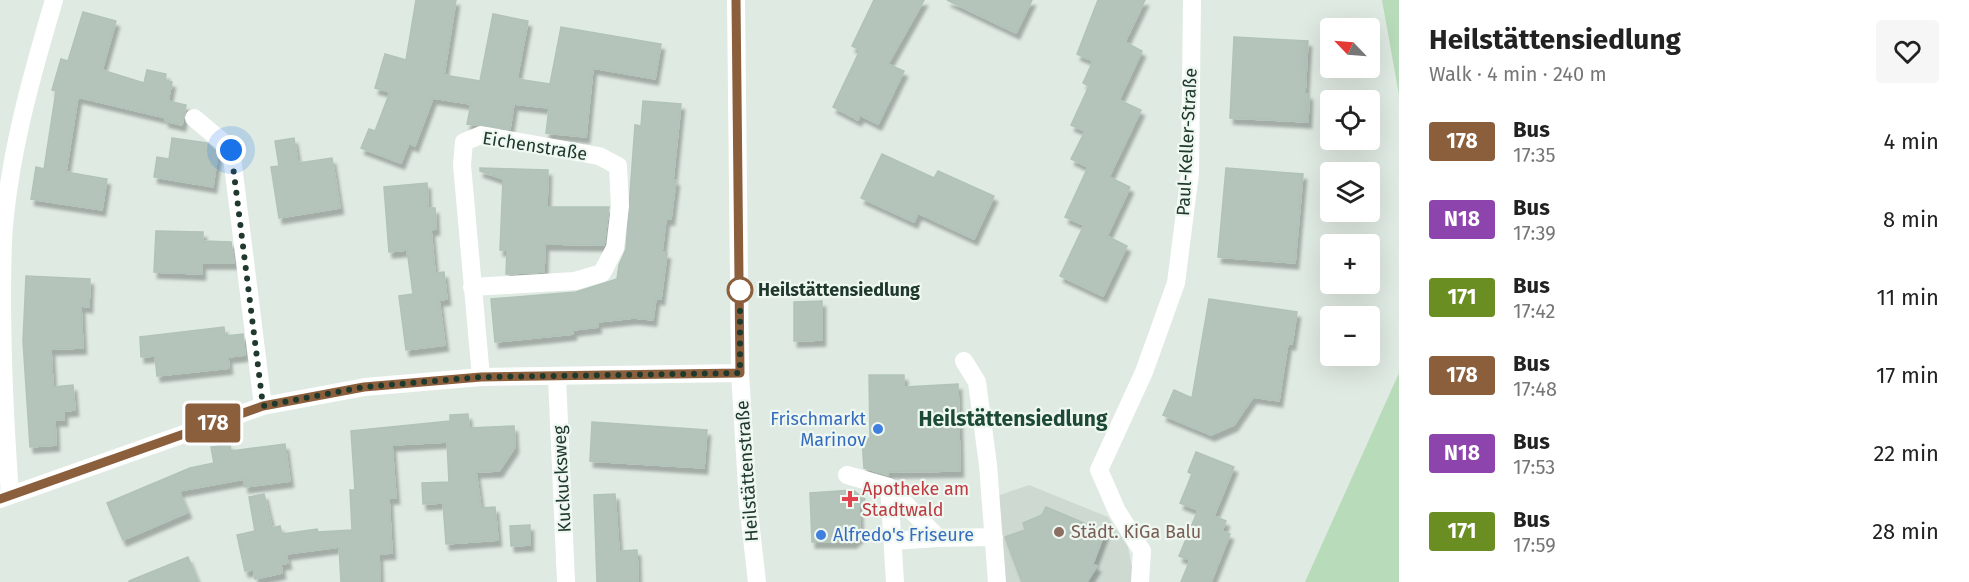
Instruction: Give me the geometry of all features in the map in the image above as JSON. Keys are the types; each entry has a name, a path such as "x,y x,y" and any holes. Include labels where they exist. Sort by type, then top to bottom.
{"street":[{"path":"54,0 36,60 15,149 3,240 5,497 263,406 364,387 481,377 740,373"},
{"name":"Heilstättenstraße","path":"736,0 740,373 748,503 757,582"},
{"name":"Paul-Keller-Straße","path":"1140,582 1142,551 1117,511 1099,470 1144,372 1176,283 1190,173 1192,0"},
{"path":"194,118 231,150 263,406"},
{"name":"Eichenstraße","path":"472,287 575,281 602,273 615,248 620,206 618,166 599,156 481,135 464,142 462,165 472,287 481,377"},
{"path":"964,361 977,382 988,465 997,582"},
{"name":"Kuckucksweg","path":"557,377 566,582"},
{"path":"847,475 889,487 939,538"},
{"path":"889,487 895,582"},
{"path":"893,541 994,537"}],"shaded area":[{"name":"Städt. KiGa Balu","path":"1029,485 1108,517 1128,547 1134,577 1132,582 1004,582 997,496"}],"green space":[{"path":"1382,0 1399,0 1399,95"},
{"path":"1399,373 1399,582 1305,582"}],"building":[{"path":"416,0 456,0 444,75 480,81 493,14 528,21 517,79 550,84 561,27 661,44 655,79 593,68 586,137 546,133 549,108 514,104 510,129 467,124 471,104 433,98 415,146 409,143 401,163 361,148 369,129 375,131 390,92 375,88 385,54 406,60"},
{"path":"874,0 924,0 888,64 904,71 878,124 860,115 858,120 833,107 860,50 852,46"},
{"path":"947,0 1032,0 1016,33"},
{"path":"1098,0 1145,0 1125,42 1142,51 1119,100 1141,110 1109,177 1130,187 1107,236 1127,246 1103,296 1060,276 1084,225 1065,217 1088,167 1071,159 1085,131 1071,125 1089,86 1083,83 1093,61 1077,54"},
{"path":"83,12 116,21 102,70 144,83 147,70 166,74 165,80 172,82 168,101 186,105 182,125 165,121 166,118 78,97 66,172 107,179 102,210 31,199 36,167 44,169 56,91 52,90 61,59 68,61"},
{"path":"1234,37 1308,41 1305,94 1309,94 1308,122 1230,118"},
{"path":"643,101 681,104 671,219 666,219 662,252 667,253 661,299 656,298 653,320 634,318 597,322 598,327 573,330 573,334 495,342 491,299 576,292 617,279 619,265 626,249 635,125 641,126"},
{"path":"172,138 207,143 218,153 213,187 154,177 157,157 169,159"},
{"path":"294,138 298,163 332,158 340,208 279,218 271,167 279,166 275,141"},
{"path":"882,154 934,178 938,171 994,196 974,239 918,213 914,222 861,198"},
{"path":"480,168 548,170 547,207 609,207 604,245 545,244 544,272 506,274 507,250 500,250 503,179 480,171"},
{"path":"1226,168 1303,174 1295,263 1218,257"},
{"path":"427,183 428,208 435,208 436,229 431,230 435,273 444,272 447,299 439,300 445,345 406,350 399,296 413,294 407,250 389,252 384,187"},
{"path":"156,231 203,232 203,241 231,242 234,263 202,263 202,274 154,272"},
{"path":"26,276 90,279 89,307 81,306 83,348 51,349 53,387 73,385 75,410 64,411 64,420 55,420 56,445 30,447 23,341"},
{"path":"1209,299 1297,312 1292,344 1288,343 1279,401 1253,397 1234,425 1211,435 1163,415 1174,390 1192,398"},
{"path":"822,301 822,340 794,341 794,302"},
{"path":"224,327 225,336 243,334 245,355 228,357 229,368 157,376 155,356 141,357 140,337"},
{"path":"869,375 904,375 904,387 958,384 960,471 888,472 888,475 864,468 862,439 870,438"},
{"path":"468,414 469,428 514,426 515,447 499,471 476,472 481,508 495,507 498,540 446,544 443,503 423,504 422,483 449,482 447,442 392,445 396,498 389,498 392,553 379,554 380,582 341,582 339,547 286,554 288,563 281,564 282,573 255,579 254,570 245,571 237,535 255,531 249,497 264,494 272,528 280,526 282,534 317,529 318,532 352,530 350,490 355,490 351,431 450,421 450,415"},
{"path":"592,422 707,430 704,468 590,461"},
{"path":"230,444 231,451 285,444 290,481 245,487 244,479 179,491 188,512 123,540 107,503 190,468 214,463 211,447"},
{"path":"1196,452 1234,467 1214,516 1226,521 1222,531 1230,534 1211,582 1181,582 1190,560 1179,556 1198,510 1180,503 1192,474 1188,472"},
{"path":"853,490 865,499 859,506 860,536 853,542 812,542 810,493"},
{"path":"615,494 619,551 637,550 638,582 597,582 594,495"},
{"path":"1046,507 1105,532 1093,564 1097,566 1087,582 1022,582 1005,537 1025,530 1023,523 1042,515"},
{"path":"530,525 530,545 511,546 510,526"},
{"path":"188,557 198,582 129,582 129,581"}],"bus line":[{"name":"178","path":"0,499 263,406 364,387 481,377 740,373 736,0"}],"place":[{"name":"Heilstättensiedlung","path":"740,290"},
{"name":"Frischmarkt Marinov","path":"878,429"},
{"name":"Apotheke am Stadtwald","path":"850,499"},
{"name":"Städt. KiGa Balu","path":"1059,532"},
{"name":"Alfredo's Friseure","path":"821,535"}],"district":[{"name":"Heilstättensiedlung","path":"1013,419"}],"route":[{"path":"231,150 263,406 364,387 481,377 740,373 740,290"}]}
